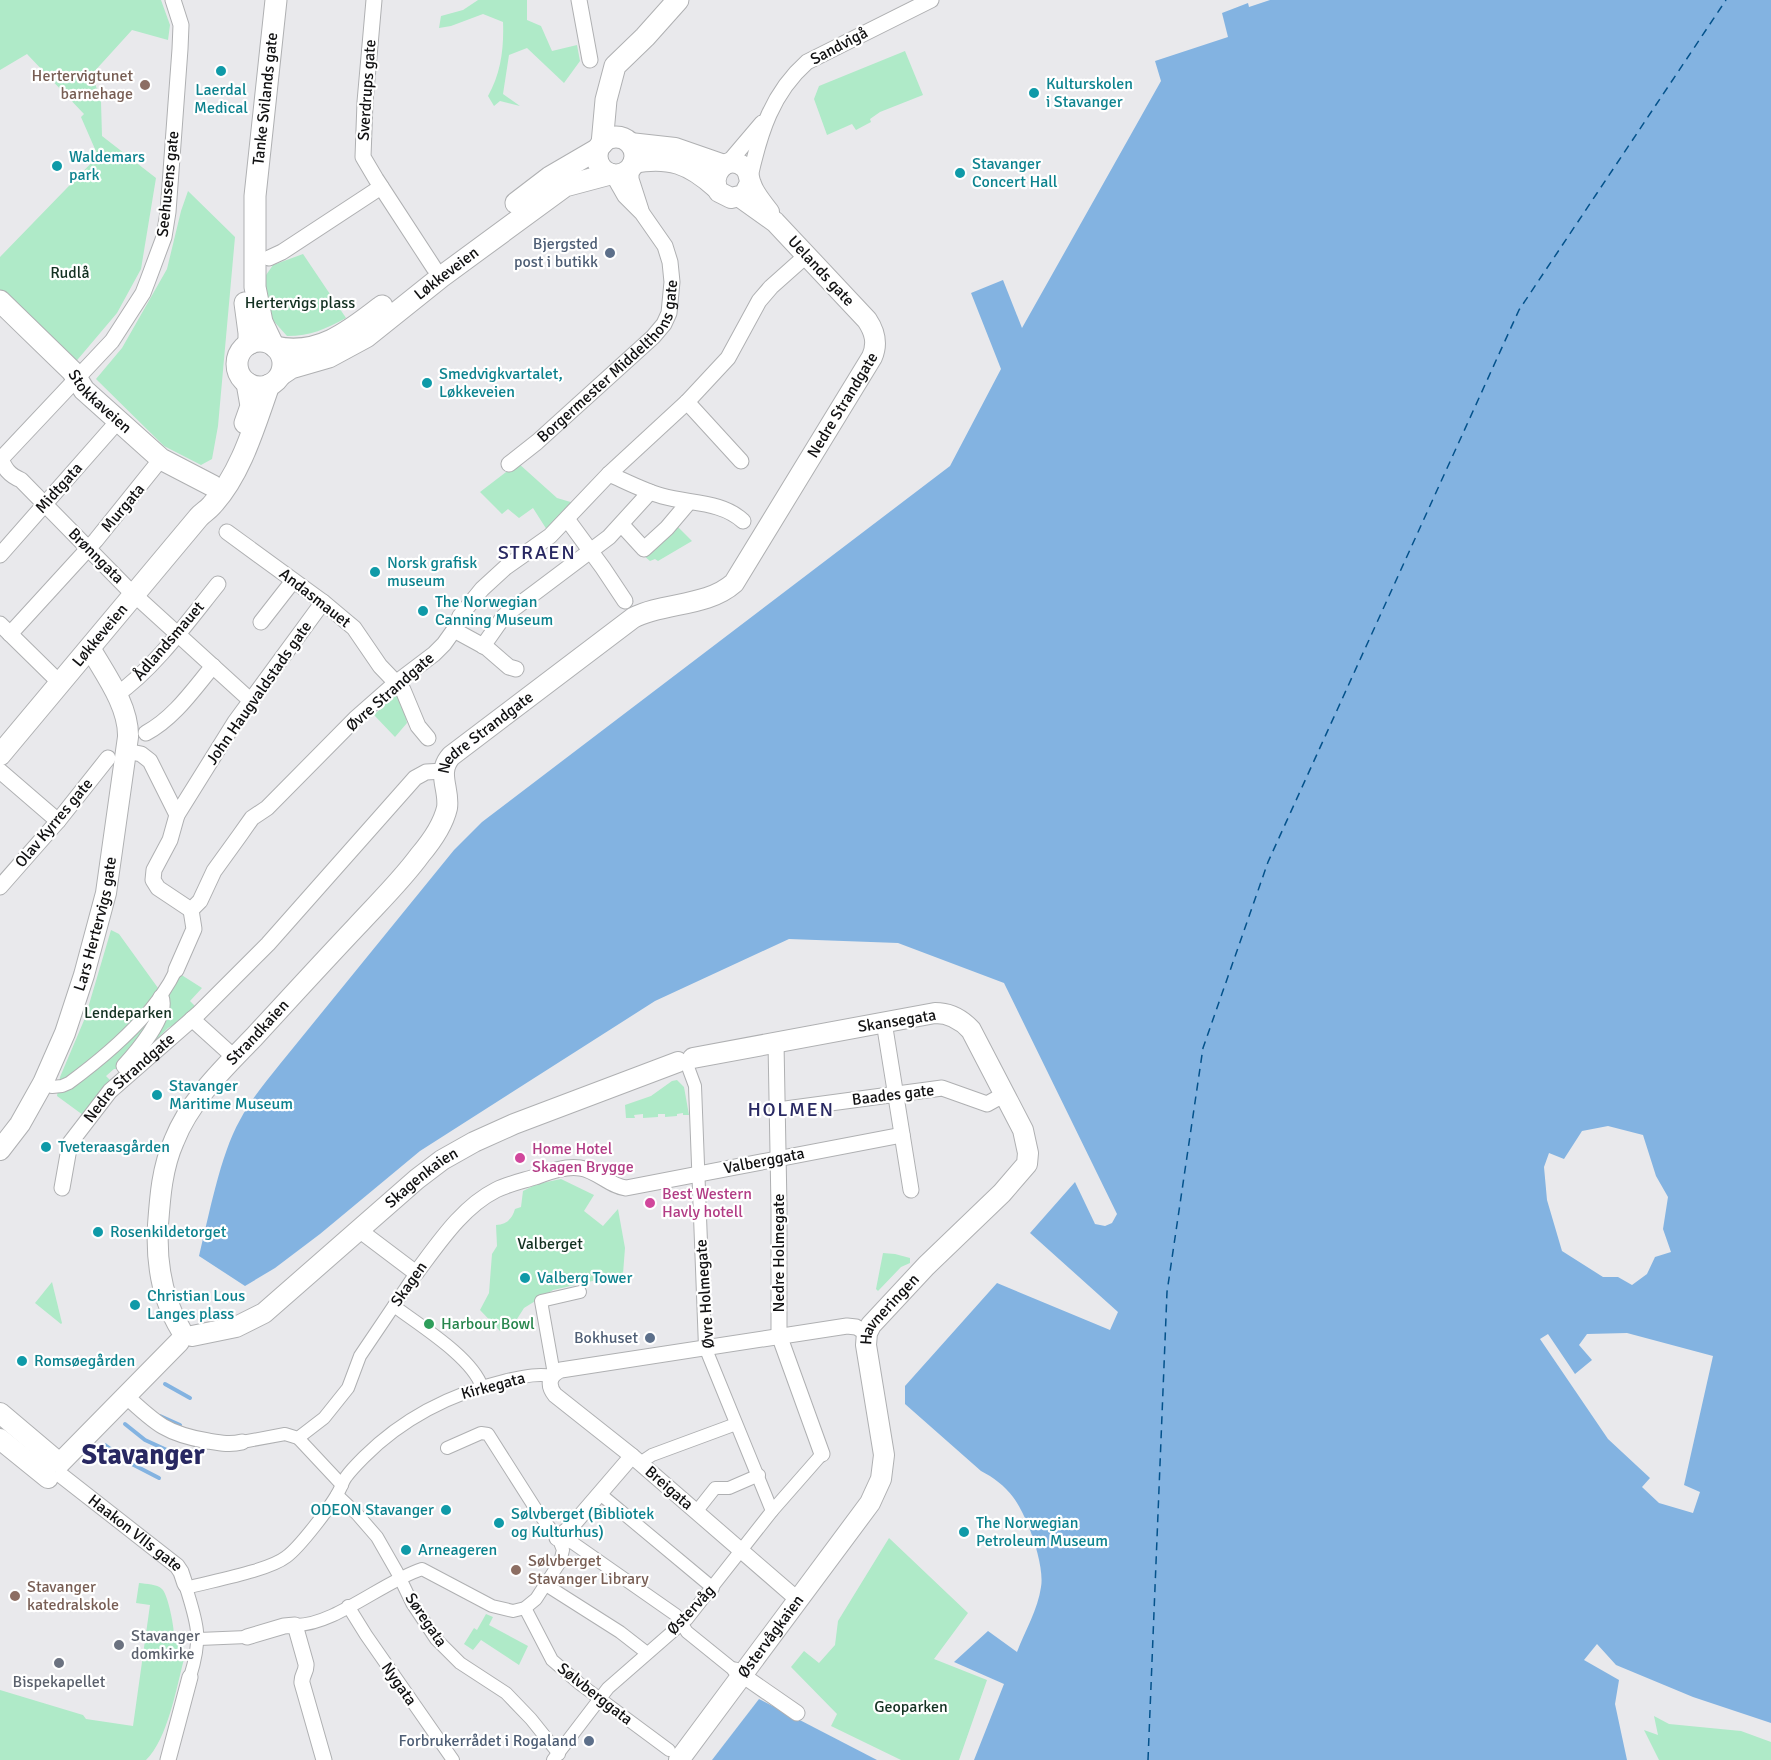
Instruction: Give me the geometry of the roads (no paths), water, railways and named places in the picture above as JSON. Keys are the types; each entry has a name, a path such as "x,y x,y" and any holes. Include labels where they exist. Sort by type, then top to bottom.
{"main road":[{"name":"Tanke Svilands gate","path":"274,346 262,322 255,287 255,196 276,0"},
{"name":"Borgermester Middelthons gate","path":"600,146 606,100 615,66 678,0"},
{"name":"Borgermester Middelthons gate","path":"627,158 617,122 616,101 627,67 645,37"},
{"name":"Løkkeveien","path":"0,755 201,514 212,505 233,474 275,379 291,368 329,357 366,337 545,199 565,186 627,158 612,137 550,177 434,268 337,338 305,350 289,350 274,346"},
{"path":"600,146 597,158 599,165 627,158"},
{"name":"Tanke Svilands gate","path":"249,344 244,288 247,230 255,196"},
{"name":"Stokkaveien","path":"0,302 72,371 84,390 161,459 213,486"},
{"path":"257,341 274,346 283,362 275,379 262,387 247,383 242,378 237,365 238,357 249,344 257,341"},
{"name":"Løkkeveien","path":"201,514 206,498 248,418 251,406 247,383"}],"street":[{"name":"Seehusens gate","path":"0,459 112,341 143,293 164,237 181,24 173,0"},
{"name":"Sverdrups gate","path":"375,0 363,157 434,268"},
{"path":"579,0 590,60"},
{"name":"Sandvigå","path":"746,186 768,116 786,82 807,62 931,0"},
{"name":"Sandvigå","path":"716,166 768,116"},
{"path":"627,158 675,148 716,166 738,164 743,167 746,186 726,197 716,188 714,179 716,166"},
{"name":"Borgermester Middelthons gate","path":"509,464 537,442 645,344 666,321 670,308 672,273 670,262 665,246 642,213 625,196 627,158"},
{"name":"Uelands gate","path":"746,186 775,222 867,320"},
{"path":"269,258 282,252 381,187"},
{"name":"Øvre Strandgate","path":"191,910 200,901 214,871 252,818 267,808 355,719 397,682 434,654 454,630 460,616 482,589 506,567 550,536 609,474 687,402 728,358 759,301 771,287 807,255"},
{"name":"Nedre Strandgate","path":"62,1188 70,1143 110,1091 192,1019 268,944 415,778 426,772 444,771 446,762 455,753 629,621 646,613 718,594 734,583 872,357 876,343 874,331 867,320"},
{"path":"687,402 741,461"},
{"name":"Midtgata","path":"0,555 118,421"},
{"name":"Brønngata","path":"0,459 6,470 21,480 45,503 134,594 250,700"},
{"name":"Murgata","path":"5,629 88,548 161,459"},
{"path":"609,474 650,492 720,507 743,521"},
{"path":"483,646 504,616 622,525 650,492"},
{"path":"622,525 644,549 667,528 689,502"},
{"path":"567,519 625,601"},
{"name":"Andasmauet","path":"227,532 323,602 354,628 380,666 405,692 418,726 428,738"},
{"path":"261,622 293,581"},
{"name":"Ådlandsmauet","path":"116,695 131,685 218,584"},
{"name":"John Haugvaldstads gate","path":"191,910 158,888 153,880 154,870 170,840 177,815 250,700 323,602"},
{"path":"5,629 60,683"},
{"path":"454,630 483,646 509,667 516,669"},
{"name":"Lars Hertervigs gate","path":"0,1150 20,1124 42,1086 59,1049 73,1010 105,897 128,725 116,695 90,648"},
{"path":"146,733 158,726 182,703 213,666"},
{"path":"126,751 141,754 150,761 177,815"},
{"name":"Olav Kyrres gate","path":"0,887 58,821 108,758"},
{"path":"0,771 58,821"},
{"name":"Strandkaien","path":"184,1336 166,1298 159,1267 158,1232 162,1180 172,1146 198,1100 234,1057 426,848 442,821 447,807 444,771"},
{"path":"52,1087 65,1086 78,1077 129,1032 161,997 194,929 191,910"},
{"path":"123,1078 124,1066 139,1050 153,1028 162,1005 161,997"},
{"name":"Skansegata","path":"686,1062 934,1013 954,1017 971,1030 1023,1130 1027,1144"},
{"path":"192,1019 234,1057"},
{"path":"884,1022 911,1191"},
{"name":"Nedre Holmegate","path":"776,1043 778,1335 822,1454"},
{"name":"Øvre Holmegate","path":"686,1062 695,1086 705,1347 772,1511"},
{"name":"Skagenkaien","path":"184,1336 236,1327 264,1313 417,1179 442,1160 474,1142 542,1113 686,1062"},
{"name":"Baades gate","path":"778,1110 942,1088 987,1104 1005,1094"},
{"name":"Valberggata","path":"626,1188 903,1135"},
{"name":"Havneringen","path":"862,1515 877,1490 884,1455 869,1374 867,1333 875,1319 1002,1193 1024,1168 1028,1153 1027,1144"},
{"name":"Skagen","path":"298,1438 324,1418 348,1388 360,1356 416,1273 439,1243 475,1204 497,1190 552,1171 578,1167 618,1187 626,1188"},
{"path":"358,1230 416,1273"},
{"path":"553,1375 541,1301 580,1292"},
{"path":"394,1306 462,1358 482,1387"},
{"name":"Kirkegata","path":"186,1586 272,1565 285,1558 298,1547 339,1490 345,1477 397,1428 432,1407 482,1387 528,1376 553,1375 561,1370 778,1335 847,1326 856,1327 867,1333"},
{"path":"57,1470 184,1336"},
{"name":"Breigata","path":"553,1375 550,1384 555,1395 636,1459 797,1599"},
{"path":"126,1396 156,1422 173,1433 186,1437 225,1444 285,1434 298,1438"},
{"name":"Haakon VIIs gate","path":"0,1413 57,1470 177,1566 186,1586 199,1639"},
{"path":"557,1538 571,1527 599,1493 636,1459 736,1424"},
{"path":"168,1760 199,1639 247,1637 284,1626 309,1624 424,1569 434,1577 463,1589 494,1608 513,1611 525,1608 536,1599 546,1586 562,1556 562,1547 557,1538 537,1512 488,1434 481,1432 447,1448"},
{"name":"Haakon VIIs gate","path":"0,1438 57,1470"},
{"name":"Søregata","path":"298,1438 377,1537 412,1603 442,1646 460,1663 506,1693 531,1719 556,1757"},
{"name":"Østervåg","path":"556,1757 599,1699 620,1677 682,1624 713,1588 772,1511 822,1454"},
{"path":"696,1512 715,1488 729,1488 759,1475"},
{"path":"599,1493 713,1588"},
{"name":"Østervågkaien","path":"677,1757 738,1673 862,1515"},
{"path":"557,1538 573,1543 676,1615 687,1632 738,1673 797,1713"},
{"path":"546,1586 620,1632 647,1653"},
{"name":"Nygata","path":"348,1606 453,1760"},
{"name":"Sølvberggata","path":"525,1608 552,1660 599,1699 677,1757"},
{"path":"295,1625 306,1664 302,1683 324,1760"}],"water":[{"path":"1270,0 1771,0 1771,1723 1693,1697 1616,1665 1597,1644 1584,1660 1619,1680 1615,1704 1627,1760 974,1760 1004,1684 954,1662 988,1631 1017,1652 1034,1612 1041,1587 1042,1578 1038,1554 1029,1528 1013,1497 1003,1486 981,1471 905,1404 905,1386 997,1283 1110,1330 1118,1312 1030,1233 1075,1182 1095,1224 1105,1226 1112,1223 1117,1214 1004,983 898,943 789,939 655,1001 420,1151 320,1234 275,1268 245,1286 199,1256 227,1150 249,1105 454,850 482,822 950,466 1001,369 971,293 1003,280 1022,328 1161,81 1155,61 1228,37 1222,13 1248,3 1249,7","holes":["1608,1126 1643,1135 1656,1176 1668,1197 1663,1229 1671,1252 1655,1257 1647,1274 1632,1285 1618,1277 1603,1277 1562,1251 1547,1200 1544,1167 1549,1153 1564,1159 1582,1131","1627,1333 1713,1356 1684,1485 1700,1492 1693,1513 1659,1503 1642,1487 1650,1478 1608,1439 1540,1339 1548,1334 1575,1374 1592,1360 1579,1345 1587,1334"]},
{"path":"759,1699 877,1760 712,1760"}],"waterway":[{"path":"165,1384 190,1398"},
{"path":"160,1416 180,1425"},
{"path":"125,1424 145,1440 169,1451"},
{"path":"105,1445 130,1463 159,1478"}],"place":[{"name":"Laerdal Medical","path":"221,71"},
{"name":"Hertervigtunet barnehage","path":"145,85"},
{"name":"Kulturskolen i Stavanger","path":"1034,93"},
{"name":"Waldemars park","path":"57,166"},
{"name":"Stavanger Concert Hall","path":"960,173"},
{"name":"Bjergsted post i butikk","path":"610,253"},
{"name":"Smedvigkvartalet, Løkkeveien","path":"427,383"},
{"name":"Norsk grafisk museum","path":"375,572"},
{"name":"The Norwegian Canning Museum","path":"423,611"},
{"name":"Stavanger Maritime Museum","path":"157,1095"},
{"name":"Tveteraasgården","path":"46,1147"},
{"name":"Home Hotel Skagen Brygge","path":"520,1158"},
{"name":"Best Western Havly hotell","path":"650,1203"},
{"name":"Rosenkildetorget","path":"98,1232"},
{"name":"Valberg Tower","path":"525,1278"},
{"name":"Christian Lous Langes plass","path":"135,1305"},
{"name":"Harbour Bowl","path":"429,1324"},
{"name":"Bokhuset","path":"650,1338"},
{"name":"Romsøegården","path":"22,1361"},
{"name":"ODEON Stavanger","path":"446,1510"},
{"name":"Sølvberget (Bibliotek og Kulturhus)","path":"499,1523"},
{"name":"The Norwegian Petroleum Museum","path":"964,1532"},
{"name":"Arneageren","path":"406,1550"},
{"name":"Sølvberget Stavanger Library","path":"516,1570"},
{"name":"Stavanger katedralskole","path":"15,1596"},
{"name":"Stavanger domkirke","path":"119,1645"},
{"name":"Bispekapellet","path":"59,1663"},
{"name":"Forbrukerrådet i Rogaland","path":"589,1741"}],"district":[{"name":"STRAEN","path":"537,552"},
{"name":"HOLMEN","path":"791,1109"},
{"name":"Stavanger","path":"143,1455"}],"park label":[{"name":"Rudlå","path":"70,273"},
{"name":"Hertervigs plass","path":"300,303"},
{"name":"Lendeparken","path":"128,1013"},
{"name":"Valberget","path":"550,1244"},
{"name":"Geoparken","path":"911,1707"}]}
